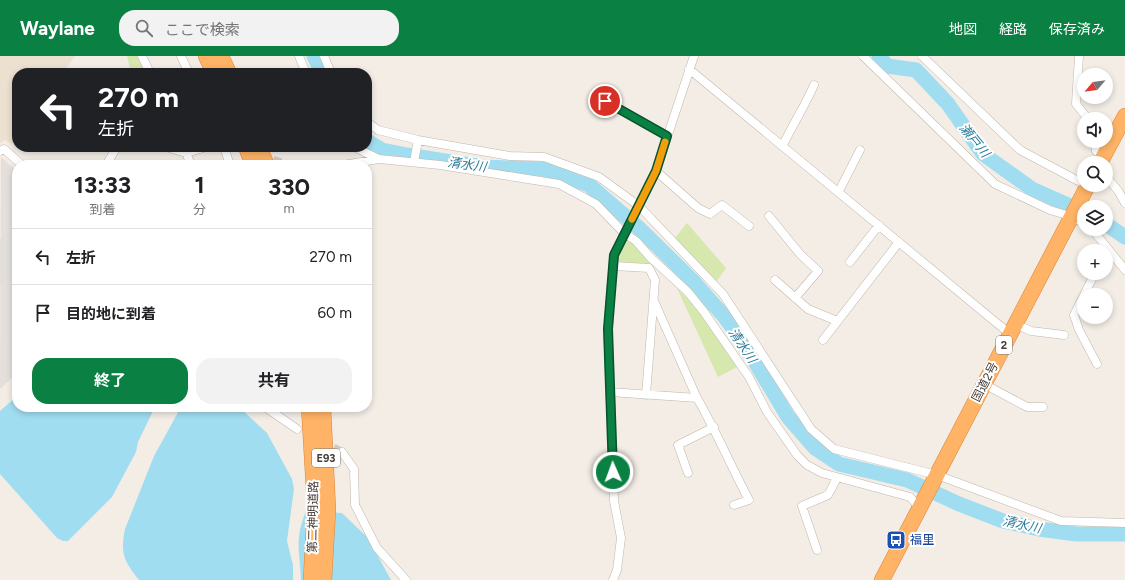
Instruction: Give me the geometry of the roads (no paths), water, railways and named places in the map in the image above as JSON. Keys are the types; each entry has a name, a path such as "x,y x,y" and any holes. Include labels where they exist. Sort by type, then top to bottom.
{"highway":[{"path":"206,56 212,68"},
{"path":"221,56 227,68"},
{"path":"1103,156 1125,116"},
{"name":"国道2号","path":"882,580 1013,329 1077,223"},
{"name":"第二神明道路","path":"310,412 321,508 311,580"},
{"name":"第二神明道路","path":"323,412 321,508 324,580"}],"street":[{"path":"142,56 148,68"},
{"path":"181,56 187,68"},
{"path":"299,56 304,68"},
{"path":"324,56 329,68"},
{"path":"613,580 621,538 614,501 608,329 614,255 656,171 694,56"},
{"path":"863,56 995,184 1050,210 1077,221"},
{"path":"922,56 1020,150 1077,180"},
{"path":"1079,56 1076,104 1082,112"},
{"path":"689,69 900,242 1013,329 1064,335"},
{"path":"783,145 794,121 807,101 814,85"},
{"path":"605,101 667,136"},
{"path":"372,126 378,130 418,140 510,156 544,157 599,177 639,206 723,294 811,429 834,449 937,474 1061,521 1125,523"},
{"path":"414,162 418,140"},
{"path":"0,151 4,149 16,160"},
{"path":"839,191 860,150"},
{"path":"364,152 379,159"},
{"path":"372,160 379,159 414,162 559,184 596,204 624,233 636,241 650,257 678,282 704,312 749,377 767,412 797,454 812,468 822,473 910,497 920,508"},
{"path":"656,171 698,208 710,214 722,205 749,226"},
{"path":"1113,184 1120,192 1125,203"},
{"path":"769,216 800,254 818,271 795,298"},
{"path":"850,262 879,225"},
{"path":"823,340 900,242"},
{"path":"1113,257 1125,270"},
{"path":"614,266 648,268 655,280 646,395"},
{"path":"775,280 808,310 828,316 837,321"},
{"path":"1092,280 1074,315 1079,330 1097,364"},
{"path":"654,301 697,398 714,427 729,464 749,500 734,505"},
{"path":"984,384 1027,407 1043,407"},
{"path":"610,392 697,398"},
{"path":"272,412 297,430"},
{"path":"688,473 678,445 714,427"},
{"path":"342,452 354,468 355,506 377,548 406,580"},
{"path":"817,550 802,506 828,495 837,478"}],"water":[{"path":"12,400 12,412 153,412 138,442 136,452 112,497 68,541 63,541 57,538 0,474 0,411"},
{"path":"178,412 244,412 267,433 292,479 294,489 287,541 293,565 293,580 139,580 124,557 123,545 125,529 154,456"},
{"path":"306,511 342,513 368,538 391,580 301,580 299,538 302,521"}],"waterway":[{"name":"清水川","path":"314,56 320,68"},
{"name":"瀬戸川","path":"879,56 887,66 916,70 948,104 983,154 1032,189 1077,209"},
{"name":"清水川","path":"372,144 382,150 483,167 543,169 589,185 640,229 693,281 723,315 742,340 788,417 815,448 839,464 907,480 959,504 1003,521 1039,529 1076,534 1125,534"},
{"name":"瀬戸川","path":"1113,229 1125,237"}],"tunnel":[{"path":"262,156 274,160"},
{"path":"323,442 342,452"}],"place":[{"name":"福里","path":"896,540"}]}
